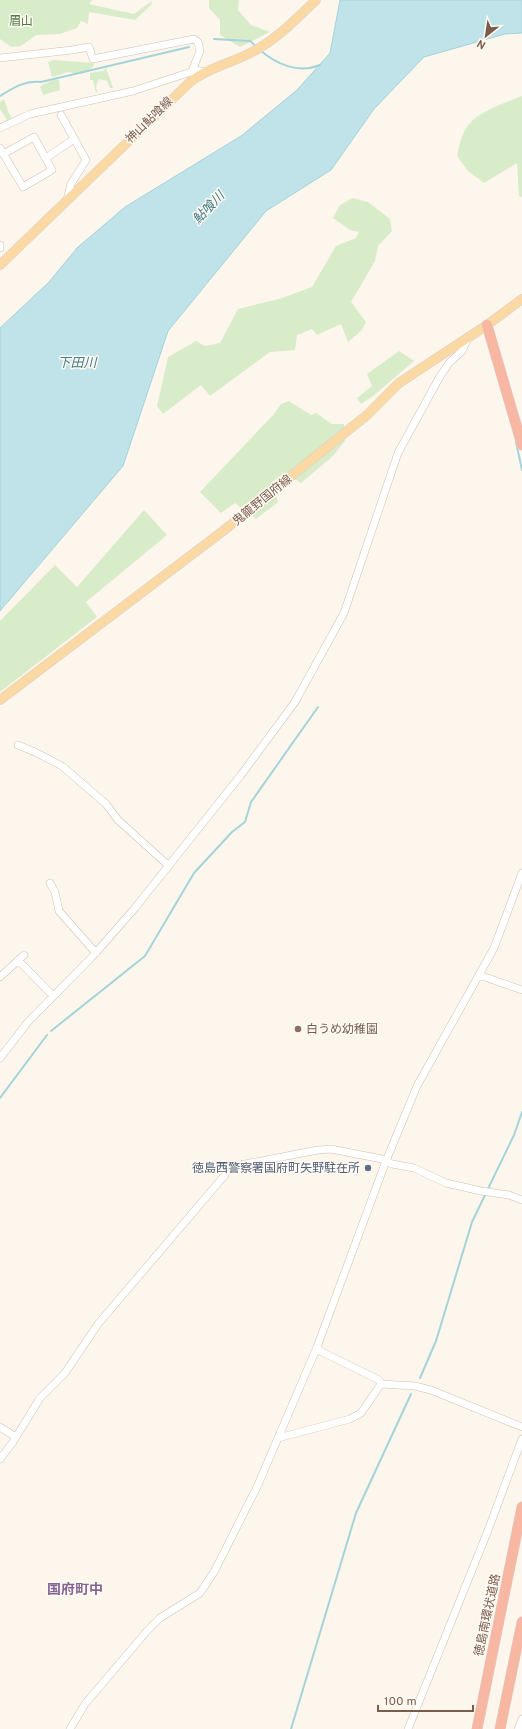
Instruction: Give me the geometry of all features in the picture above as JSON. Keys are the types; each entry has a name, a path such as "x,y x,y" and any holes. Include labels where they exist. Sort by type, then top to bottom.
{"highway":[{"path":"487,325 522,445"},
{"name":"徳島南環状道路","path":"477,1729 522,1507"},
{"path":"500,1729 522,1622"}],"main road":[{"name":"神山鮎喰線","path":"0,265 190,82 204,72 249,54 269,42 316,0"},
{"name":"鬼籠野国府線","path":"0,700 223,531 367,415 399,383 468,338 522,299"}],"street":[{"path":"0,58 88,47 93,59 194,39 198,42 200,51 192,71"},
{"path":"0,128 30,114 132,91 192,71 201,70 204,72"},
{"path":"61,115 86,160 71,184 67,200"},
{"path":"34,137 52,170 23,187 2,151 34,137"},
{"path":"46,158 74,139"},
{"path":"0,1058 28,1022 96,952 169,866 267,741 295,702 344,613 372,534 389,478 401,447 439,378 450,363 462,351 468,338"},
{"path":"18,745 62,766 106,804 118,820 169,866"},
{"path":"70,1729 85,1704 153,1624 200,1593 207,1584 247,1506 317,1347 386,1161 416,1086 494,948 522,873"},
{"path":"50,883 56,892 59,911 96,952"},
{"path":"0,977 24,955"},
{"path":"18,960 53,996"},
{"path":"479,975 522,990"},
{"path":"0,1459 16,1437 40,1398 65,1373 98,1324 220,1180 229,1167 318,1150 331,1149 414,1168 446,1183 509,1195 522,1200"},
{"path":"317,1347 322,1352 379,1380 381,1384"},
{"path":"381,1384 415,1386 431,1390 522,1426"},
{"path":"278,1438 350,1420 362,1413 381,1384"},
{"path":"0,1427 16,1437"},
{"path":"408,1729 487,1533 522,1439"},
{"path":"518,1729 522,1719"}],"green space":[{"name":"眉山","path":"0,0 92,0 89,4 134,14 152,1 151,5 135,20 89,12 88,24 81,21 77,28 60,34 36,35 21,46 11,47 0,39"},
{"path":"209,0 239,0 238,10 251,25 270,32 240,47 220,35 220,20 209,8"},
{"path":"53,60 94,63 93,67 84,73 77,74 68,72 52,77 48,62"},
{"path":"106,68 113,88 110,88 107,81 99,79 96,86 96,93 93,80 90,80 90,73 103,71"},
{"path":"56,79 59,80 60,90 43,95 40,86"},
{"path":"522,96 522,197 519,196 517,163 484,183 468,171 457,156 464,131 474,119 494,107"},
{"path":"4,99 9,114 12,117 7,120 0,109 0,102"},
{"path":"352,198 368,202 390,219 392,231 378,246 375,261 351,302 366,322 362,330 348,342 341,324 317,335 312,329 297,335 295,350 270,352 210,396 201,385 163,414 157,406 168,357 196,341 205,346 220,343 238,309 279,299 312,287 336,246 356,238 359,232 350,230 333,218 339,206"},
{"path":"399,351 414,361 373,396 361,404 357,398 372,386 367,374"},
{"path":"289,401 311,415 316,413 332,424 344,424 345,441 332,457 301,483 285,473 272,482 278,502 256,519 235,503 221,513 200,492 274,414 281,404"},
{"path":"144,510 167,535 86,602 97,617 0,692 0,621 55,565 77,587"}],"water":[{"name":"下田川","path":"340,0 522,0 522,33 505,34 424,57 374,109 331,170 266,211 168,331 123,466 0,611 0,328 49,282 77,248 125,207 241,136 297,90 330,53"}],"waterway":[{"path":"214,39 250,41 257,47"},
{"path":"0,96 24,83 41,82 189,47"},
{"path":"260,50 273,60 288,66 296,68 312,68 320,65"},
{"path":"516,442 522,470"},
{"path":"51,1031 145,956 194,873 232,832 245,822 251,802 318,707"},
{"path":"0,1098 47,1035"},
{"path":"420,1378 436,1341 472,1222 514,1135 522,1112"},
{"path":"291,1729 356,1513 411,1394"}],"place":[{"name":"白うめ幼稚園","path":"298,1029"},
{"name":"徳島西警察署国府町矢野駐在所","path":"368,1168"}],"district":[{"name":"国府町中","path":"75,1589"}],"water label":[{"name":"鮎喰川","path":"208,207"}]}
